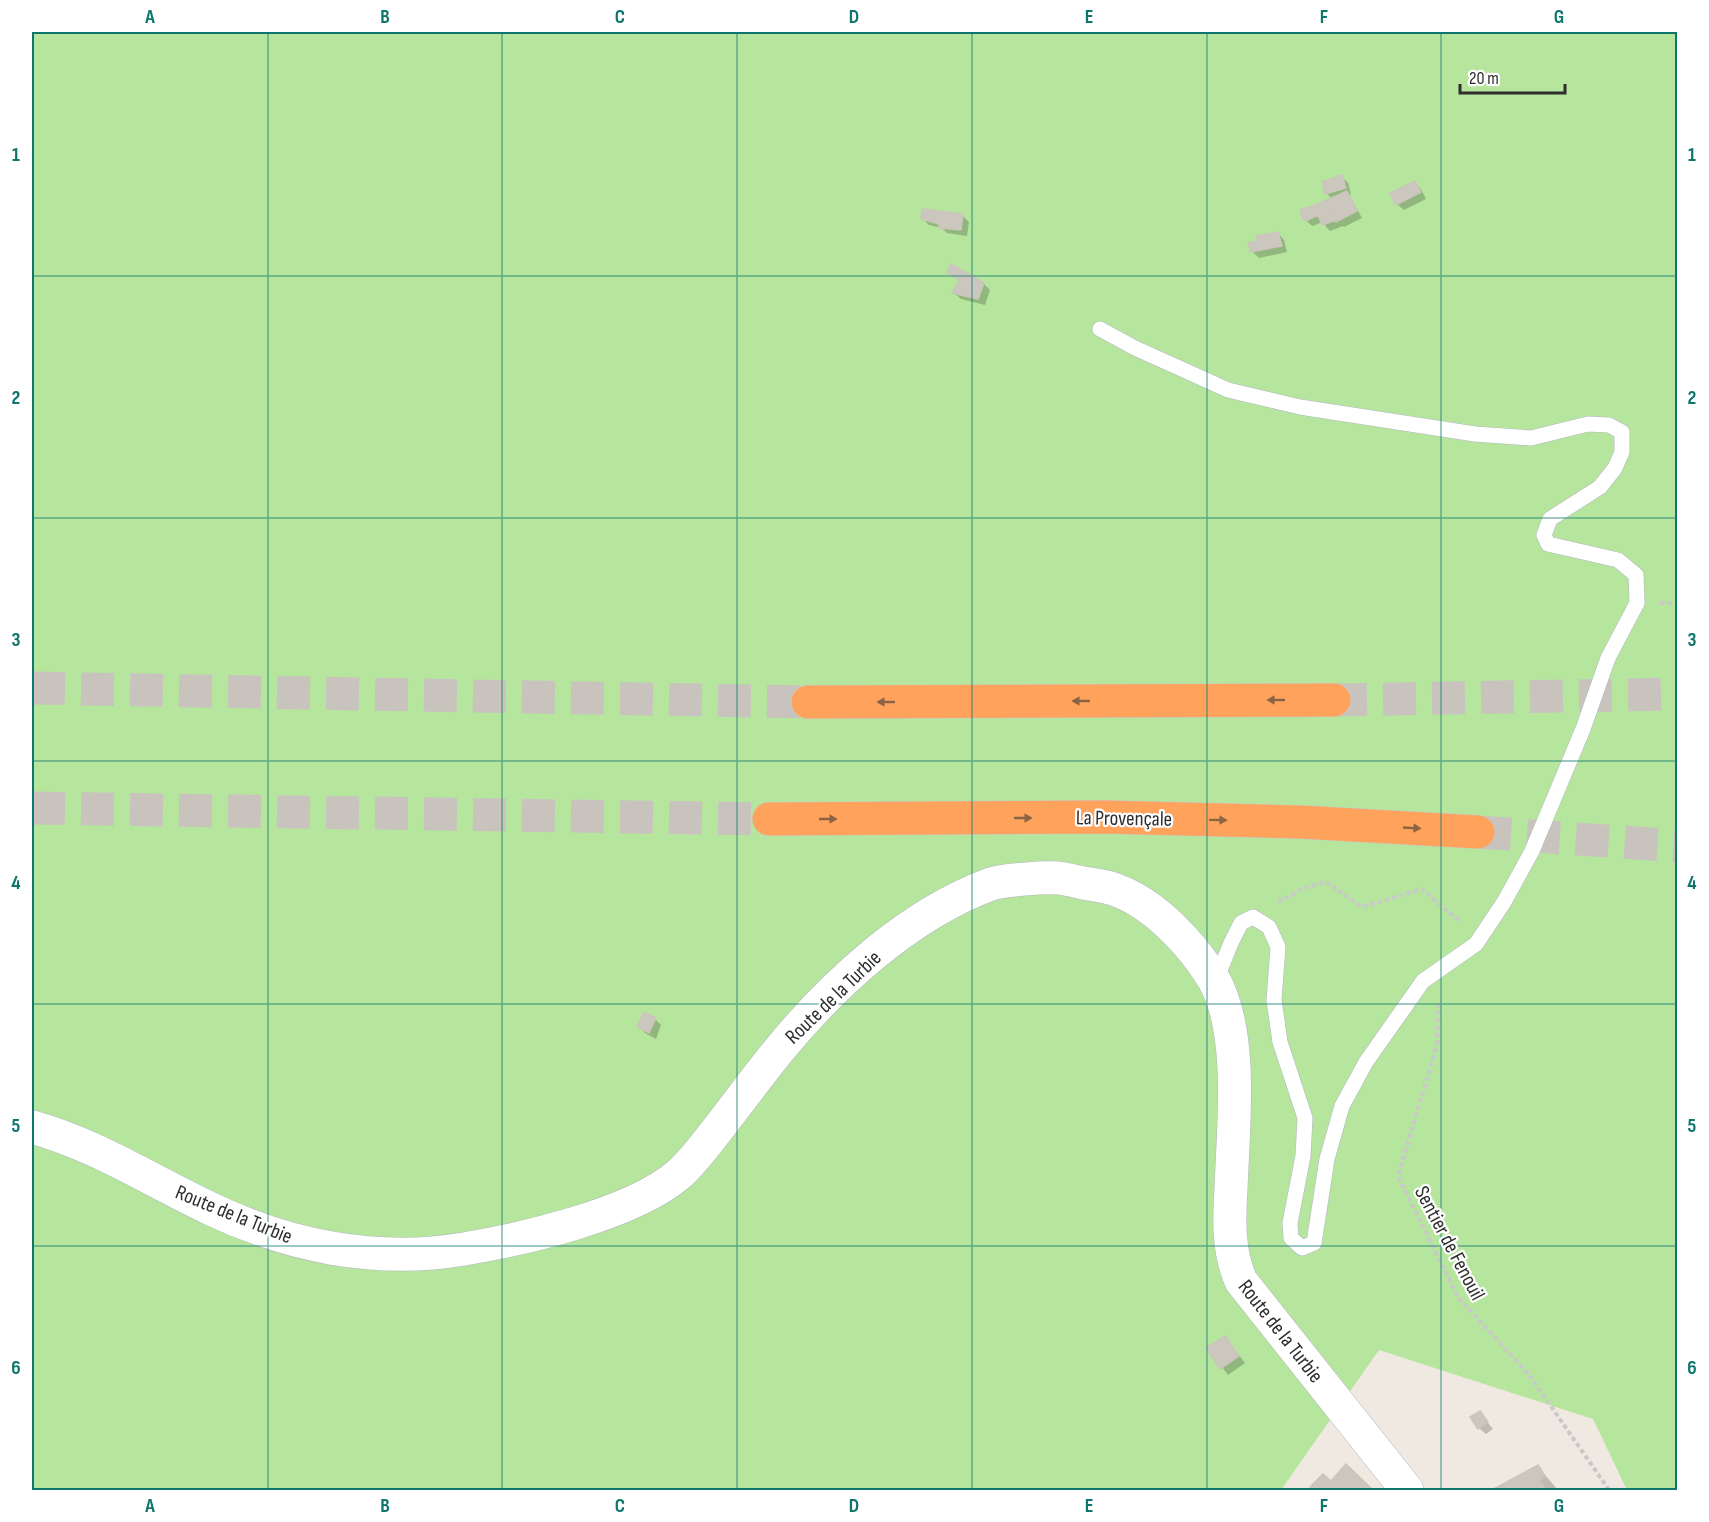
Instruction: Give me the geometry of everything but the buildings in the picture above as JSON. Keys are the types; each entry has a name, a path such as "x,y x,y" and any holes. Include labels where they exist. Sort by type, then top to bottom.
{"highway":[{"path":"808,702 1334,700"},
{"name":"La Provençale","path":"769,819 1105,817 1300,822 1478,832"}],"main road":[{"name":"Route de la Turbie","path":"32,1127 83,1145 212,1209 271,1233 298,1241 341,1250 388,1255 421,1255 503,1241 583,1220 641,1198 675,1177 704,1147 778,1051 813,1011 847,977 881,948 942,907 995,883 1057,878 1117,890 1164,917 1193,951 1215,982 1226,1010 1233,1048 1234,1098 1230,1241 1235,1268 1241,1281 1407,1491"}],"lane":[{"path":"1100,329 1135,348 1228,390 1300,407 1475,434 1531,438 1588,424 1609,425 1622,432 1622,452 1615,468 1600,487 1550,519 1544,534 1548,544 1618,560 1636,575 1637,603 1608,658 1583,729 1532,851 1504,902 1476,944 1423,981 1366,1062 1342,1106 1327,1159 1314,1242 1302,1248 1291,1238 1290,1223 1303,1156 1305,1118 1280,1042 1274,1000 1278,947 1269,927 1253,917 1241,923 1215,982"}],"path":[{"path":"1253,917 1304,888 1326,882 1362,907 1422,889 1462,923 1465,951"},
{"name":"Sentier de Fenouil","path":"1441,968 1437,1045 1398,1176 1458,1297 1530,1376 1609,1491"}],"green space":[{"path":"32,32 1677,32 1677,1490 1627,1490 1593,1419 1379,1350 1281,1490 32,1490"}],"tunnel":[{"path":"32,688 808,702"},
{"path":"1334,700 1678,694"},
{"path":"32,808 769,819"},
{"path":"1478,832 1678,846"}]}
